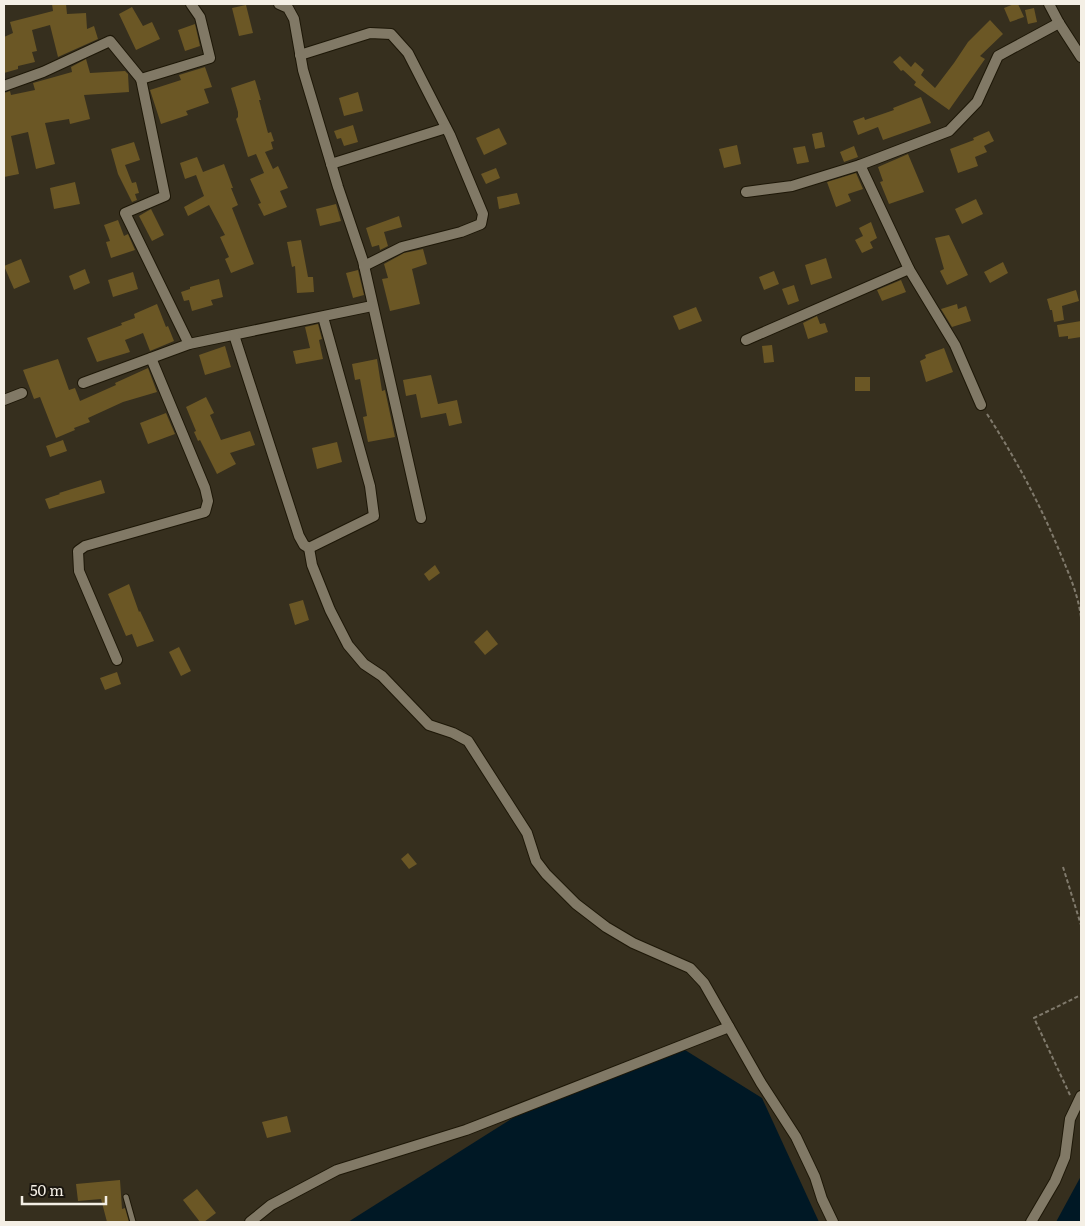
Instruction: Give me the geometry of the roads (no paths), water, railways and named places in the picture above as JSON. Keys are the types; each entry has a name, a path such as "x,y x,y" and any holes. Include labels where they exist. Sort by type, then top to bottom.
{"street":[{"path":"141,79 210,58 200,17 192,4"},
{"path":"278,4 288,8 294,18 302,70 364,266 421,518"},
{"path":"1049,4 1081,57"},
{"path":"746,192 792,186 860,165 949,131 977,102 998,56 1059,23"},
{"path":"300,55 370,33 391,34 408,53 446,128 483,214 481,224 461,232 402,247 364,266"},
{"path":"4,86 43,72 110,41 141,79 165,196 125,213 189,344"},
{"path":"331,164 446,128"},
{"path":"860,165 909,269 954,345 981,405"},
{"path":"746,340 909,269"},
{"path":"83,383 189,344 372,306"},
{"path":"309,548 374,516 370,486 323,317"},
{"path":"234,335 299,536 304,545 309,548 312,565 330,610 348,645 364,664 382,676 429,725 468,741 528,833 536,861 546,874 576,904 606,927 633,943 690,968 704,983 761,1083 796,1137 833,1222"},
{"path":"118,660 79,571 78,551 85,546 205,512 208,501 205,488 151,358"},
{"path":"4,400 22,393"},
{"path":"250,1222 271,1205 337,1170 466,1130 729,1027"},
{"path":"1031,1222 1065,1157 1070,1119 1081,1096"}],"lane":[{"path":"126,1197 134,1222"}],"water":[{"path":"685,1050 762,1098 819,1222 348,1222 530,1107"},
{"path":"1081,1176 1081,1222 1056,1222"}]}
